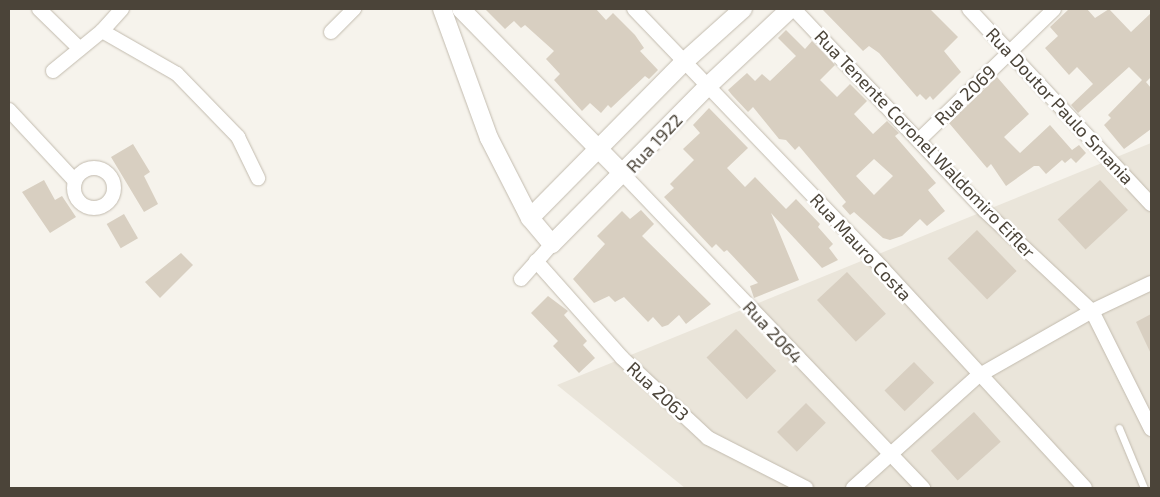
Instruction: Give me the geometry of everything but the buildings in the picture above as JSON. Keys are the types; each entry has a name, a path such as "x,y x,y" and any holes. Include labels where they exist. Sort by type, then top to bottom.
{"street":[{"path":"39,9 80,49"},
{"path":"54,71 102,31 122,9"},
{"path":"331,32 354,9"},
{"path":"442,9 489,138 530,218 552,244"},
{"path":"461,9 624,175"},
{"name":"Rua Mauro Costa","path":"634,9 709,85 978,376 1085,488"},
{"name":"Rua 1922","path":"530,218 685,61 743,9"},
{"name":"Rua 1922","path":"521,279 552,244 624,175 709,85 790,9"},
{"name":"Rua Tenente Coronel Waldomiro Eifler","path":"794,9 985,211 1092,311 1151,429"},
{"name":"Rua Doutor Paulo Smania","path":"969,9 1107,161 1151,204"},
{"name":"Rua 2069","path":"919,140 1054,9"},
{"path":"102,31 177,74 238,137 258,178"},
{"path":"9,110 75,181"},
{"name":"Rua 2064","path":"624,175 922,488"},
{"name":"Rua 2063","path":"536,261 622,358 708,438 806,488"},
{"path":"853,488 978,376 1092,311 1151,282"}],"lane":[{"path":"1119,428 1144,488"}],"shaded area":[{"path":"1151,143 1151,488 685,488 557,385"}]}
